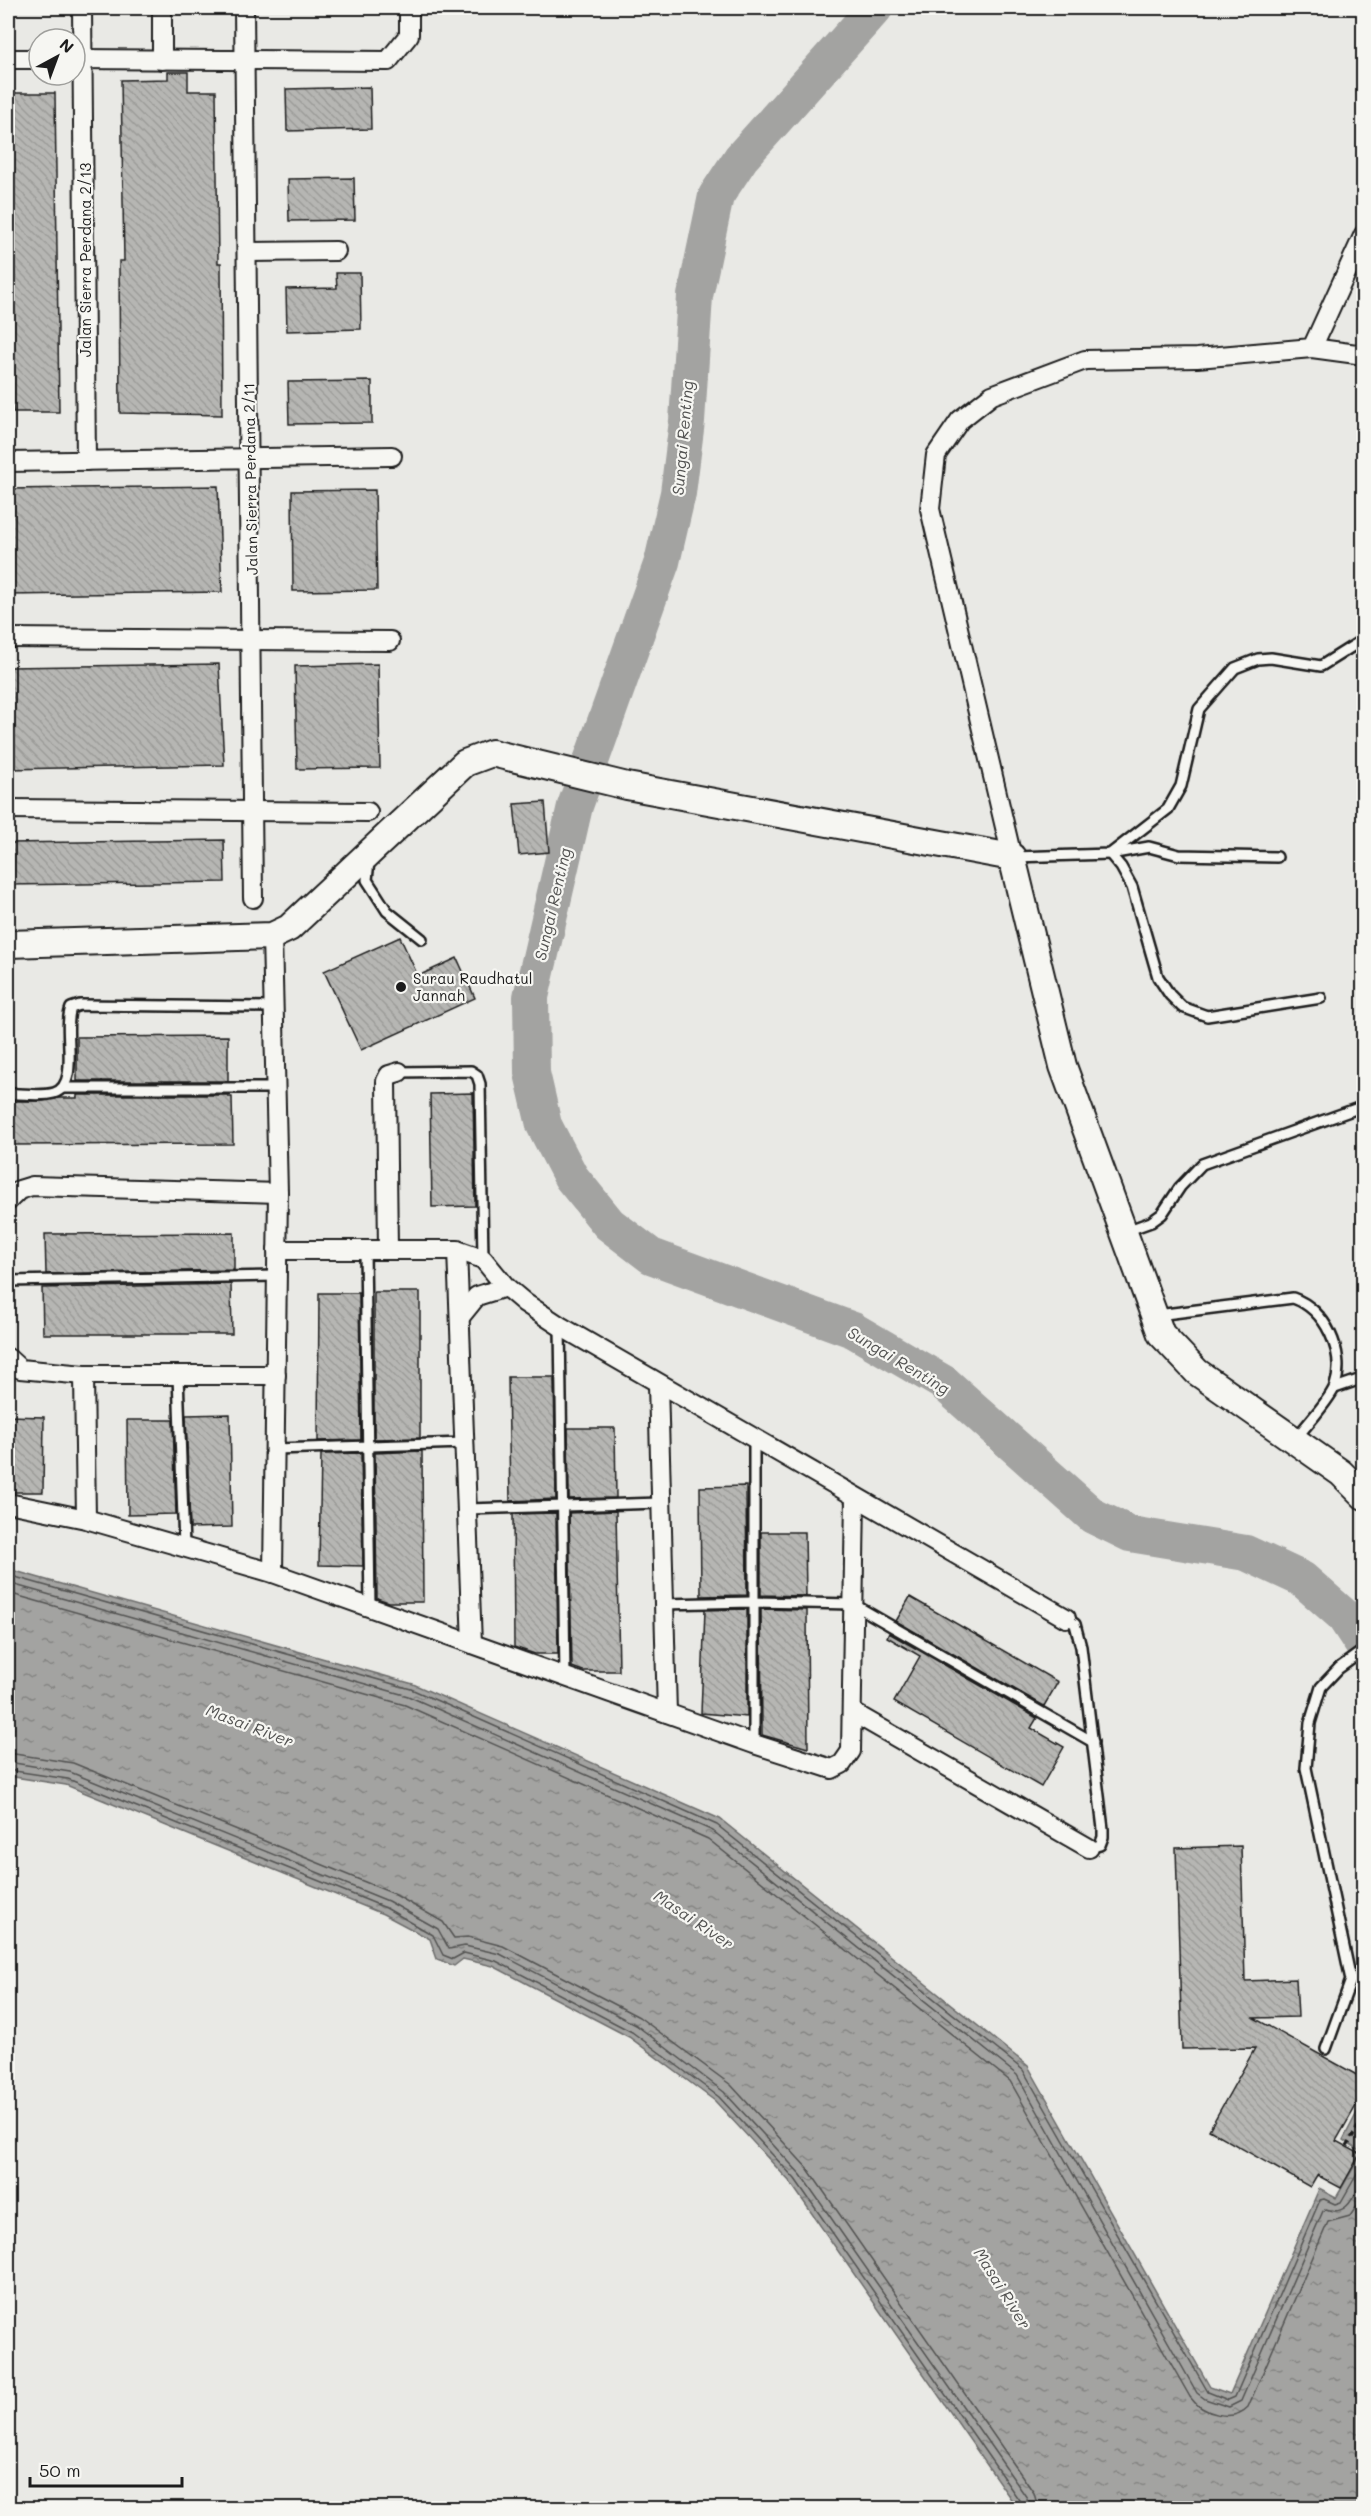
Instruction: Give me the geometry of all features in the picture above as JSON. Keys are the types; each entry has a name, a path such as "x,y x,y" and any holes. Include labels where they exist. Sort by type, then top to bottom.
{"street":[{"name":"Jalan Sierra Perdana 2/13","path":"81,27 82,8"},
{"path":"162,8 162,60"},
{"name":"Jalan Sierra Perdana 2/11","path":"244,8 253,898"},
{"path":"87,59 388,61 409,35 409,8"},
{"path":"8,60 27,60"},
{"name":"Jalan Sierra Perdana 2/13","path":"79,87 86,461"},
{"path":"1312,348 1364,234"},
{"path":"248,252 336,251"},
{"path":"1364,355 1312,348 1197,358 1085,360 992,395 960,420 936,455 930,509 1063,1066 1161,1334 1197,1372 1341,1473 1364,1496"},
{"path":"8,462 392,456"},
{"path":"8,638 390,641"},
{"path":"8,944 272,936 289,928 465,763 492,753 627,786 1012,857"},
{"path":"8,809 368,812"},
{"path":"272,936 279,1193 273,1574"},
{"path":"388,1250 386,1081 389,1075 399,1072"},
{"path":"8,1198 19,1190 32,1186 279,1193"},
{"path":"278,1250 458,1250 483,1259 506,1287 525,1303 560,1326 1066,1618"},
{"path":"458,1250 472,1644"},
{"path":"460,1317 477,1296 506,1287"},
{"path":"8,1360 20,1369 84,1376 276,1375"},
{"path":"84,1376 86,1519"},
{"path":"658,1384 667,1713"},
{"path":"8,1503 86,1519 273,1574 754,1744 832,1769 842,1764 851,1751 854,1713 855,1497"},
{"path":"854,1713 1089,1848"}],"lane":[{"path":"1110,854 1168,808 1181,786 1199,709 1235,668 1258,659 1271,658 1321,666 1364,639"},
{"path":"1012,857 1110,854 1149,847 1179,855 1277,857"},
{"path":"369,853 367,880 387,911 422,939"},
{"path":"1110,854 1121,867 1132,887 1158,977 1170,995 1182,1007 1208,1016 1322,998"},
{"path":"63,1088 69,1077 67,1018 71,1008 80,1005 273,1008"},
{"path":"399,1072 471,1071 477,1075 480,1084 483,1259"},
{"path":"8,1094 53,1093 63,1088 276,1088"},
{"path":"1124,1232 1151,1222 1162,1214 1179,1187 1202,1164 1361,1107"},
{"path":"365,1250 370,1608"},
{"path":"8,1281 277,1276"},
{"path":"1154,1316 1293,1298 1305,1302 1318,1312 1327,1327 1339,1368 1335,1388 1294,1441"},
{"path":"560,1326 565,1677"},
{"path":"178,1375 184,1547"},
{"path":"1335,1388 1364,1378"},
{"path":"754,1440 752,1602 754,1744"},
{"path":"275,1449 465,1443"},
{"path":"467,1509 660,1503"},
{"path":"663,1604 752,1602 853,1604 1093,1742"},
{"path":"1066,1618 1074,1624 1081,1647 1103,1837 1100,1845 1089,1848"},
{"path":"1326,2049 1351,1980 1306,1768 1310,1723 1321,1687 1339,1668 1364,1650"}],"path":[{"path":"1347,2146 1364,2117"}],"water":[{"name":"Masai River","path":"8,1569 413,1684 720,1819 1028,2066 1210,2387 1230,2394 1319,2189 1336,2198 1362,2153 1343,2140 1363,2101 1363,2508 1017,2508 790,2182 715,2101 629,2037 493,1966 463,1959 454,1966 437,1959 430,1939 383,1914 66,1785 8,1776"}],"building":[{"path":"168,72 188,72 188,91 216,91 218,263 221,263 222,415 120,413 119,261 124,261 121,80 168,79"},
{"path":"370,87 371,129 287,131 286,89"},
{"path":"9,93 55,93 59,412 13,412"},
{"path":"354,178 355,220 289,221 288,179"},
{"path":"336,273 360,273 361,329 287,331 286,289 337,288"},
{"path":"372,381 372,423 289,424 288,382"},
{"path":"218,486 222,592 8,595 8,489"},
{"path":"375,490 377,590 293,591 292,491"},
{"path":"219,664 224,765 8,769 8,667"},
{"path":"378,664 380,768 297,769 295,666"},
{"path":"545,802 549,852 519,855 514,804"},
{"path":"224,840 225,882 8,885 8,843"},
{"name":"Surau Raudhatul Jannah","path":"400,937 418,976 457,958 475,998 361,1050 324,971"},
{"path":"228,1036 228,1081 77,1081 77,1037"},
{"path":"473,1093 475,1206 432,1207 430,1094"},
{"path":"77,1095 228,1095 232,1097 233,1144 8,1145 8,1101 43,1101 77,1098"},
{"path":"234,1233 234,1270 46,1274 45,1234"},
{"path":"231,1284 232,1334 43,1334 42,1288"},
{"path":"374,1292 420,1292 420,1438 374,1439"},
{"path":"319,1293 359,1293 361,1440 318,1441"},
{"path":"508,1377 554,1377 556,1499 510,1501"},
{"path":"230,1414 232,1527 190,1528 186,1415"},
{"path":"8,1416 44,1417 43,1492 8,1492"},
{"path":"127,1420 173,1420 176,1514 128,1515"},
{"path":"568,1428 615,1428 616,1498 569,1499"},
{"path":"422,1451 423,1602 388,1602 377,1598 375,1453"},
{"path":"361,1453 363,1566 319,1565 321,1454"},
{"path":"746,1486 747,1595 701,1596 700,1487"},
{"path":"616,1511 619,1671 583,1671 572,1667 569,1513"},
{"path":"556,1513 558,1654 535,1654 514,1647 513,1514"},
{"path":"761,1532 805,1532 806,1596 761,1595"},
{"path":"910,1597 1058,1682 1044,1706 896,1621"},
{"path":"747,1609 747,1717 701,1713 705,1610"},
{"path":"761,1609 807,1610 808,1748 762,1735"},
{"path":"889,1633 1037,1718 1031,1728 1064,1747 1041,1787 894,1702 920,1656 887,1637"},
{"path":"1241,1846 1245,1981 1296,1979 1298,2017 1254,2018 1364,2079 1364,2092 1336,2141 1360,2154 1341,2188 1317,2175 1310,2187 1209,2130 1255,2048 1182,2049 1176,1848"}],"waterway":[{"name":"Sungai Renting","path":"875,8 741,158 716,196 695,296 687,421 678,493 662,562 575,806 531,997 532,1073 544,1125 571,1177 609,1224 651,1256 853,1330 944,1383 1093,1516 1130,1534 1246,1553 1302,1579 1343,1615 1364,1647"}],"place":[{"name":"Surau Raudhatul Jannah","path":"401,987"}]}
